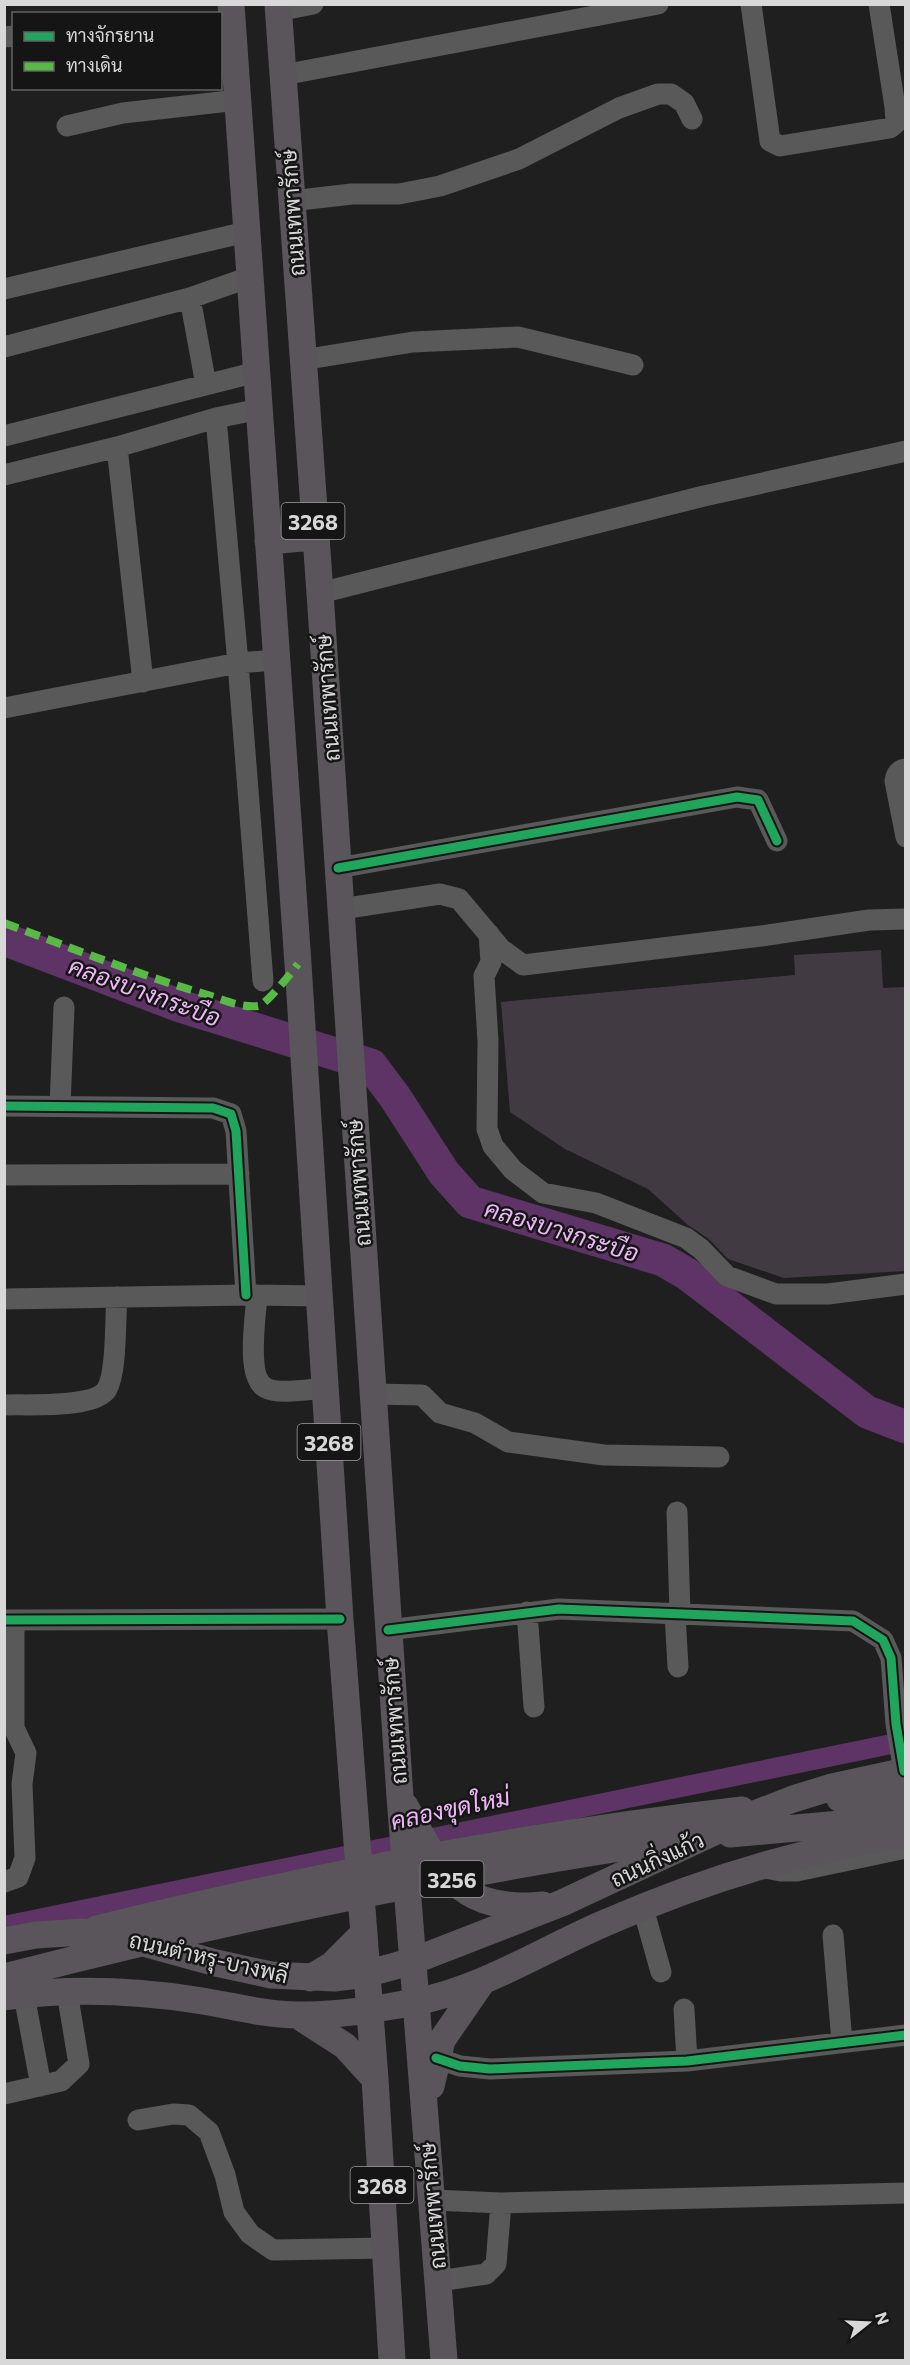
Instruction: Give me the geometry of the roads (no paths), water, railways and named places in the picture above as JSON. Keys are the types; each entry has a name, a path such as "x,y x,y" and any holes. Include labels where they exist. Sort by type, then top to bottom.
{"main road":[{"name":"ถนนเทพารักษ์","path":"278,8 314,537 320,593 399,1797 417,2002 424,2123 433,2200 444,2361"},
{"name":"ถนนเทพารักษ์","path":"228,11 238,100 260,409 340,1619 375,2079 392,2361"},
{"path":"268,541 314,537"},
{"name":"ถนนกิ่งแก้ว","path":"413,1961 562,1903 742,1819 832,1787 904,1771"},
{"name":"3256","path":"4,1952 313,1879 525,1839 665,1819 904,1771"},
{"path":"399,1797 437,1863 456,1886 472,1896 513,1906 562,1903"},
{"name":"3256","path":"11,1990 231,1922 613,1849 702,1836 906,1818"},
{"name":"ถนนกิ่งแก้ว","path":"417,2002 482,1982 604,1923 759,1866 836,1845 906,1834"},
{"name":"ถนนตำหรุ-บางพลี","path":"4,1941 51,1933 99,1934 136,1941 216,1964 271,1975 310,1978 366,1974 413,1961"},
{"path":"310,1978 332,1965 363,1934"},
{"path":"424,2123 436,2058 442,2040 482,1982"},
{"name":"ถนนตำหรุ-บางพลี","path":"11,1990 106,1991 142,1994 297,2015 417,2002"},
{"path":"297,2015 345,2046 375,2079"}],"street":[{"path":"278,8 313,4"},
{"path":"283,75 657,4"},
{"path":"751,4 771,141 780,146 890,128 896,123 879,4"},
{"path":"291,201 352,194 399,194 440,186 519,159 619,108 658,94 671,94 684,103 692,119"},
{"path":"67,126 123,113 238,100"},
{"path":"4,289 246,232"},
{"path":"4,347 190,298 250,277"},
{"path":"190,298 206,386"},
{"path":"302,360 412,342 518,337 633,365"},
{"path":"4,436 257,372"},
{"path":"4,475 117,447 216,418 260,409"},
{"path":"216,418 263,981"},
{"path":"117,447 143,682"},
{"path":"320,593 704,496 906,451"},
{"path":"4,708 238,663 276,660"},
{"path":"906,769 896,774 895,781 906,837"},
{"path":"338,868 737,797 758,800 777,841"},
{"path":"340,909 440,894 459,899 501,950 523,964 761,936 869,920 906,919"},
{"path":"489,934 491,962 484,976 488,1041 487,1129 493,1146 513,1170 543,1193 596,1203 686,1238 701,1248 727,1276 776,1294 828,1294 906,1284"},
{"path":"60,1107 64,1007"},
{"path":"4,1106 213,1108 231,1114 236,1131 251,1295 253,1362 260,1383 267,1389 279,1391 326,1388"},
{"path":"4,1175 239,1174"},
{"path":"4,1299 320,1296"},
{"path":"4,1405 94,1400 106,1390 111,1376 117,1297"},
{"path":"374,1394 422,1395 440,1413 475,1423 508,1442 604,1455 719,1457"},
{"path":"677,1512 678,1667"},
{"path":"388,1630 559,1609 853,1621 883,1640 891,1658 896,1724 904,1771"},
{"path":"527,1612 534,1707"},
{"path":"4,1882 18,1877 25,1858 22,1785 26,1753 9,1729 9,1620 340,1619"},
{"path":"759,1866 772,1870 796,1871 906,1848"},
{"path":"643,1908 661,1972"},
{"path":"833,1935 842,2042"},
{"path":"11,1990 41,2086"},
{"path":"4,2094 61,2081 79,2064 67,1992"},
{"path":"684,2009 687,2061"},
{"path":"436,2058 460,2066 490,2069 687,2061 906,2035"},
{"path":"138,2121 173,2114 189,2115 209,2132 225,2175 234,2212 250,2234 273,2250 386,2248"},
{"path":"433,2200 501,2204 906,2193"},
{"path":"439,2281 486,2274 496,2264 501,2204"}],"waterway":[{"name":"คลองบางกระบือ","path":"4,939 180,1006 371,1065 395,1097 444,1173 470,1202 663,1260 687,1274 867,1412 906,1427"},
{"name":"คลองขุดใหม่","path":"4,1926 906,1741"}]}
